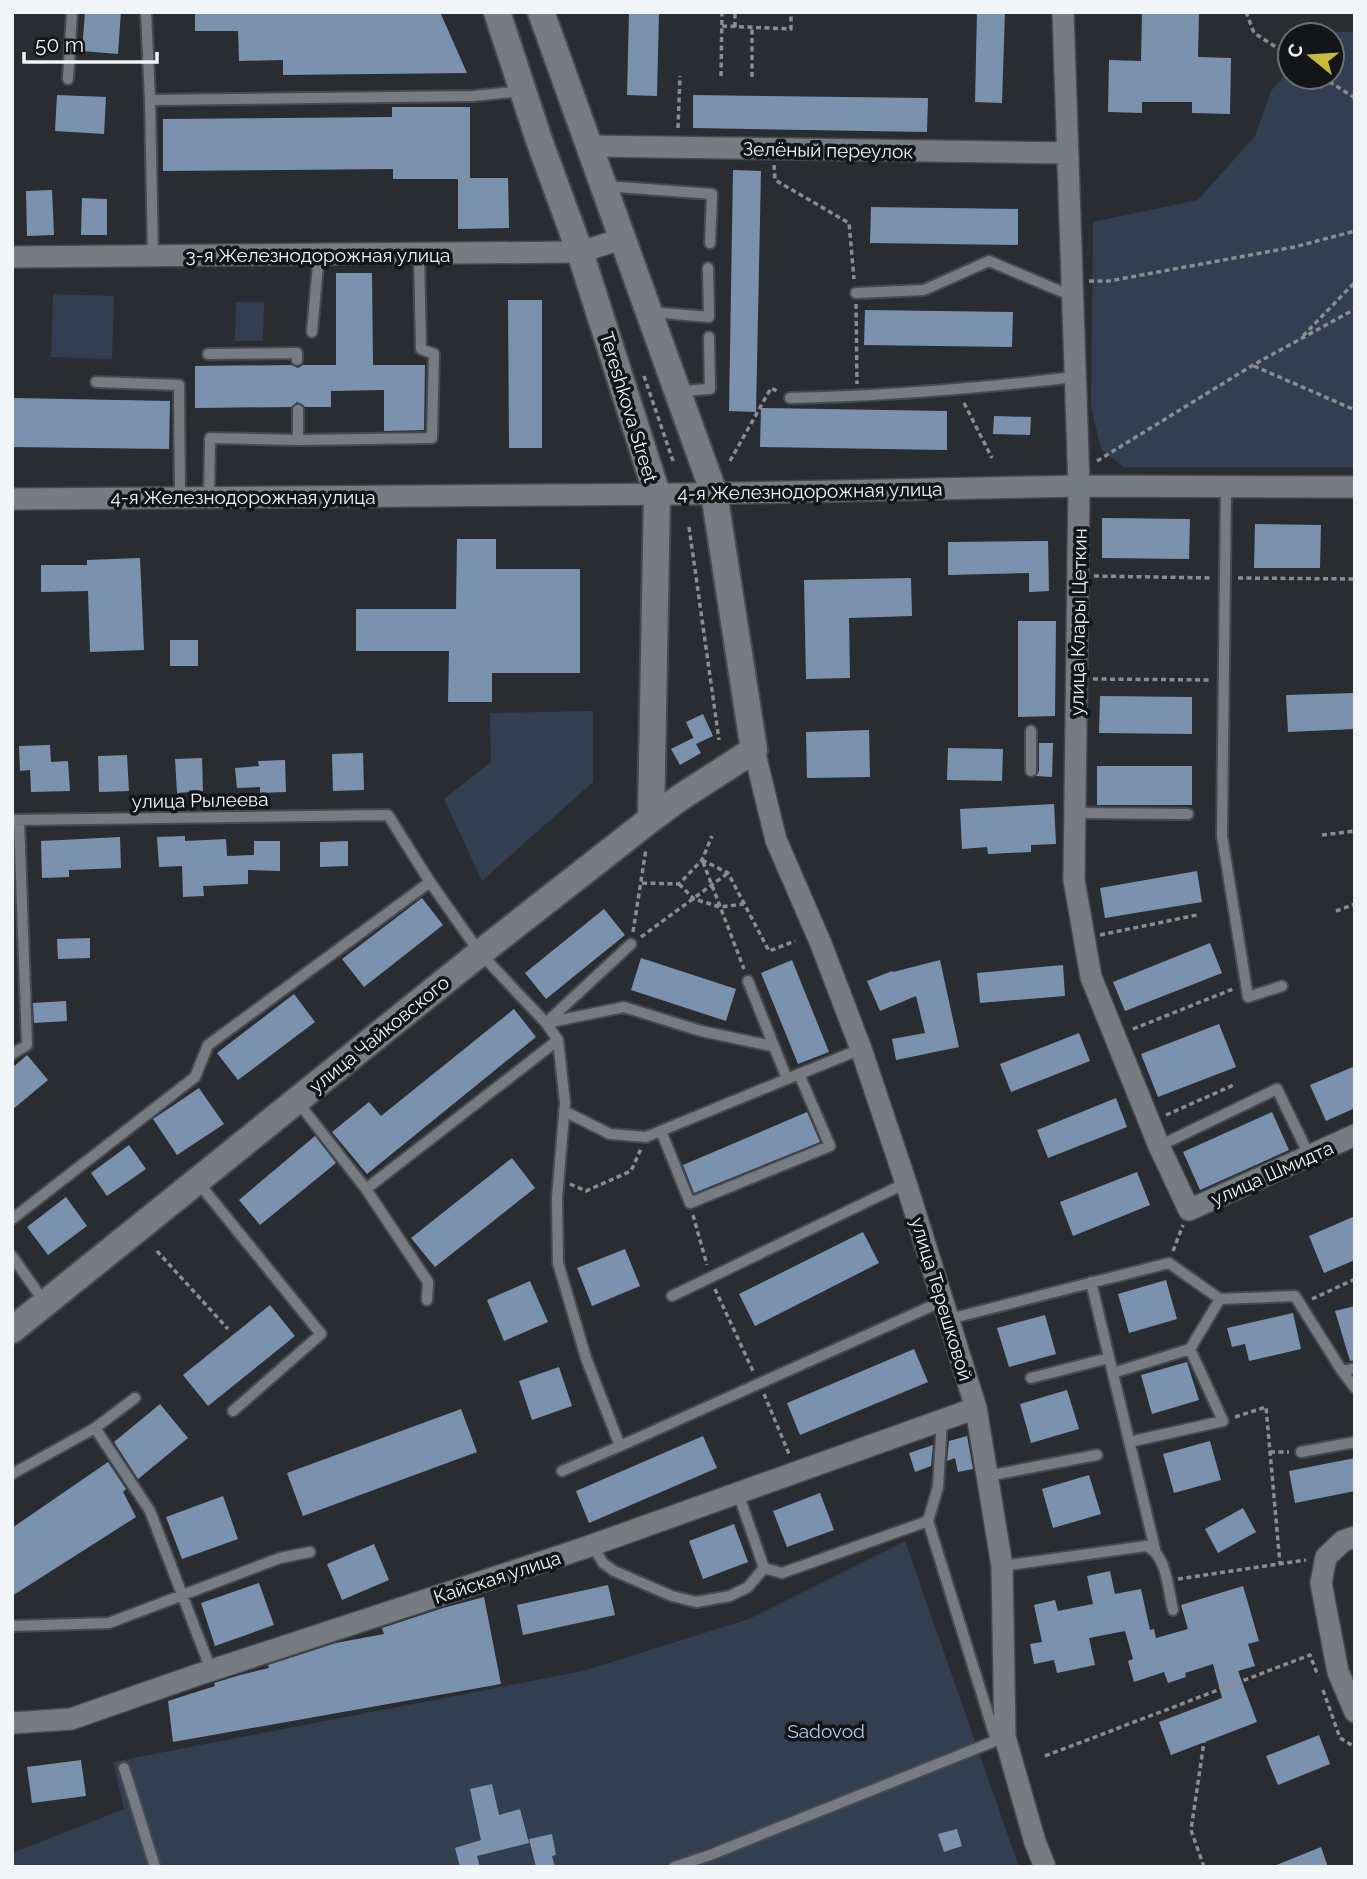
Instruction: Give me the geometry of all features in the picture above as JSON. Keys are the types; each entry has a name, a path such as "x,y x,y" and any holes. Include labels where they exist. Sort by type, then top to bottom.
{"street":[{"name":"Tereshkova Street","path":"497,12 580,252 657,494 651,819"},
{"path":"541,12 713,493 754,750"},
{"name":"улица Клары Цеткин","path":"1063,12 1079,486 1074,880 1091,977 1158,1146 1189,1210"},
{"name":"Зелёный переулок","path":"588,146 1067,153"},
{"name":"3-я Железнодорожная улица","path":"12,257 580,252 622,239"},
{"name":"4-я Железнодорожная улица","path":"12,499 657,494 1079,486 1355,487"},
{"name":"улица Чайковского","path":"12,1330 480,953 651,819 754,750"},
{"name":"улица Терешковой","path":"754,750 776,840 821,944 861,1049 906,1182 976,1408 1002,1566 1000,1738 1045,1867"},
{"name":"улица Шмидта","path":"1189,1210 1355,1135"},
{"name":"Кайская улица","path":"12,1723 71,1719 211,1670 592,1545 976,1408"},
{"path":"1349,1539 1326,1557 1321,1583 1338,1671 1355,1712"}],"lane":[{"path":"68,79 72,12"},
{"path":"146,12 153,256"},
{"path":"150,100 473,96 523,91"},
{"path":"602,185 712,194 710,243"},
{"path":"312,332 319,254"},
{"path":"209,497 211,438 432,438 434,354 421,349 419,254"},
{"path":"856,293 924,290 989,261 1072,296"},
{"path":"648,312 709,317 708,268"},
{"path":"677,391 710,389 709,337"},
{"path":"208,354 297,354 298,360"},
{"path":"790,398 957,388 1076,377"},
{"path":"96,382 179,385 180,498"},
{"path":"298,410 298,440"},
{"path":"1226,486 1222,836 1248,997 1282,986"},
{"path":"1031,731 1031,771"},
{"path":"1075,813 1188,814"},
{"name":"улица Рылеева","path":"15,820 388,815 430,882"},
{"path":"12,1054 27,1045 15,820"},
{"path":"12,1219 195,1077 208,1045 430,882 480,953 546,1023 558,1040 564,1111 557,1198 558,1263 586,1358 620,1446"},
{"path":"546,1023 631,944"},
{"path":"748,981 787,1079"},
{"path":"546,1023 624,1007 701,1031 772,1046"},
{"path":"366,1189 558,1040"},
{"path":"564,1111 610,1135 646,1137 861,1049"},
{"path":"661,1131 690,1203 830,1146 799,1074"},
{"path":"1158,1146 1277,1089 1310,1155"},
{"path":"297,1101 366,1189 428,1282 427,1300"},
{"path":"197,1181 321,1334 233,1411"},
{"path":"672,1296 906,1182"},
{"path":"12,1256 46,1303"},
{"path":"562,1471 759,1383 946,1310 1091,1282 1169,1263 1220,1299 1295,1296 1355,1388"},
{"path":"1091,1282 1172,1610"},
{"path":"1113,1373 1190,1349 1220,1299"},
{"path":"1129,1442 1223,1421 1190,1349"},
{"path":"1031,1378 1109,1358"},
{"path":"1342,1371 1355,1368"},
{"path":"12,1474 95,1427 135,1398"},
{"path":"674,1867 1000,1738 928,1521 938,1487 942,1420"},
{"path":"95,1427 150,1511 211,1670"},
{"path":"1301,1452 1355,1442"},
{"path":"987,1476 1097,1455"},
{"path":"738,1493 764,1568"},
{"path":"764,1568 782,1573 928,1521"},
{"path":"592,1545 603,1563 614,1571 672,1596 696,1602 730,1596 748,1587 764,1568"},
{"path":"1002,1566 1146,1546 1155,1549"},
{"path":"12,1626 109,1623 281,1558 310,1552"},
{"path":"124,1768 155,1867"}],"path":[{"path":"721,76 722,12"},
{"path":"735,12 735,27"},
{"path":"722,26 791,29 792,12"},
{"path":"1246,12 1254,33 1276,47"},
{"path":"752,27 752,77"},
{"path":"677,148 680,76"},
{"path":"773,149 775,180 849,223 856,293 857,395"},
{"path":"1109,281 1294,247 1355,231"},
{"path":"1299,340 1355,282"},
{"path":"1095,463 1253,365 1355,309"},
{"path":"1253,365 1355,410"},
{"path":"730,461 771,388"},
{"path":"957,388 992,458"},
{"path":"689,527 719,740"},
{"path":"1093,679 1224,680"},
{"path":"631,944 651,819"},
{"path":"1322,835 1355,831"},
{"path":"679,884 702,860 712,836"},
{"path":"702,860 728,873 769,950 794,941"},
{"path":"702,860 748,981"},
{"path":"631,944 728,873"},
{"path":"641,883 679,884 694,899 720,908 744,904"},
{"path":"1336,911 1355,904"},
{"path":"1085,939 1197,915"},
{"path":"1131,1030 1246,984"},
{"path":"1166,1115 1236,1084"},
{"path":"559,1179 586,1191 631,1171 646,1137"},
{"path":"690,1203 710,1278 759,1383 796,1473"},
{"path":"1169,1263 1189,1210"},
{"path":"157,1251 228,1329"},
{"path":"1301,1305 1355,1279"},
{"path":"1223,1421 1266,1407 1280,1564"},
{"path":"1166,1581 1326,1557"},
{"path":"1045,1756 1310,1655 1319,1679"},
{"path":"1323,1690 1340,1738 1355,1747"},
{"path":"1205,1742 1192,1830 1205,1867"}],"green space":[{"path":"1346,32 1355,32 1355,467 1124,467 1101,449 1091,407 1093,222 1198,200 1255,136 1271,91 1276,85 1276,91 1346,91"},
{"path":"53,294 114,296 112,359 51,357"},
{"path":"236,302 264,302 263,341 235,341"},
{"path":"593,711 593,782 482,881 444,799 491,762 490,713"},
{"name":"Sadovod","path":"905,1541 1019,1867 12,1867 12,1853 124,1809 113,1762 583,1671 749,1619"}],"building":[{"path":"85,12 121,12 118,54 82,51"},
{"path":"195,12 440,12 467,73 283,75 283,60 239,61 238,31 195,31"},
{"path":"629,12 659,12 657,96 627,95"},
{"path":"977,12 1005,12 1002,103 975,102"},
{"path":"1142,12 1199,12 1198,57 1231,58 1230,114 1192,113 1192,102 1142,102 1142,113 1108,112 1109,60 1141,61"},
{"path":"57,95 106,97 104,134 55,131"},
{"path":"693,95 928,98 927,132 693,128"},
{"path":"392,107 470,107 470,178 508,178 509,228 458,229 458,179 393,179 393,169 163,171 163,119 392,117"},
{"path":"733,170 761,171 756,412 729,411"},
{"path":"52,190 54,235 27,236 26,191"},
{"path":"82,198 107,199 107,235 81,235"},
{"path":"871,207 1018,209 1018,245 870,243"},
{"path":"336,273 372,273 373,365 425,365 424,430 384,431 384,390 331,391 331,407 305,407 297,402 291,407 195,408 195,366 291,365 298,368 303,365 336,365"},
{"path":"508,300 542,300 542,448 509,448"},
{"path":"865,310 1013,312 1012,347 864,345"},
{"path":"14,398 170,401 169,449 13,447"},
{"path":"761,408 947,411 947,450 760,447"},
{"path":"994,416 1031,417 1030,435 993,434"},
{"path":"1102,518 1190,519 1189,559 1102,558"},
{"path":"1255,524 1321,525 1320,568 1254,568"},
{"path":"457,539 496,539 496,569 580,569 580,673 492,673 492,702 448,702 449,651 356,651 356,609 456,609"},
{"path":"1048,541 1049,591 1029,592 1029,573 948,575 948,542"},
{"path":"140,558 144,650 90,652 88,591 41,592 41,565 87,565 87,560"},
{"path":"911,578 912,616 849,618 850,678 806,679 804,580"},
{"path":"1018,621 1056,621 1055,716 1018,717"},
{"path":"170,640 198,640 198,666 170,666"},
{"path":"1355,693 1355,729 1288,732 1286,695"},
{"path":"1100,696 1192,697 1192,734 1099,733"},
{"path":"703,714 713,736 696,744 701,753 680,765 671,749 694,739 686,722"},
{"path":"869,730 870,777 807,778 806,732"},
{"path":"1039,743 1053,743 1052,777 1036,776 1039,771"},
{"path":"50,745 51,762 68,761 70,791 31,792 30,770 20,771 19,746"},
{"path":"948,748 1003,749 1002,781 947,780"},
{"path":"363,753 364,790 333,791 332,754"},
{"path":"127,755 129,791 99,792 98,756"},
{"path":"202,758 203,791 177,793 175,759"},
{"path":"285,760 286,792 260,793 260,787 237,788 235,768 259,766 258,761"},
{"path":"1097,766 1192,766 1192,805 1097,805"},
{"path":"1054,804 1056,844 1031,845 1031,852 988,854 987,847 962,849 960,809"},
{"path":"185,836 185,841 226,839 227,856 254,855 254,841 280,841 280,871 248,870 248,884 203,886 204,896 183,897 182,866 159,867 157,837"},
{"path":"120,837 121,868 69,870 69,877 42,878 41,841"},
{"path":"348,841 348,866 320,867 320,842"},
{"path":"1197,871 1202,902 1105,918 1100,888"},
{"path":"422,898 443,925 364,987 342,959"},
{"path":"604,909 625,935 546,999 525,973"},
{"path":"90,938 90,958 58,959 57,939"},
{"path":"1210,943 1222,973 1125,1011 1113,982"},
{"path":"641,958 736,989 726,1021 631,990"},
{"path":"792,960 829,1052 798,1064 761,973"},
{"path":"940,960 959,1047 896,1060 892,1039 925,1033 916,996 880,1011 867,981 892,971"},
{"path":"1063,965 1065,996 980,1003 977,973"},
{"path":"294,994 315,1022 238,1080 217,1053"},
{"path":"66,1001 67,1021 34,1023 33,1003"},
{"path":"514,1009 536,1037 367,1174 332,1132 369,1102 381,1116"},
{"path":"1219,1024 1236,1067 1158,1097 1141,1054"},
{"path":"1079,1033 1090,1061 1011,1092 1000,1064"},
{"path":"27,1055 48,1080 12,1110 12,1068"},
{"path":"1355,1066 1355,1108 1326,1121 1310,1085"},
{"path":"199,1088 224,1124 177,1155 153,1119"},
{"path":"1116,1098 1127,1127 1048,1158 1037,1130"},
{"path":"807,1112 820,1142 694,1193 683,1165"},
{"path":"1272,1112 1289,1150 1200,1190 1183,1152"},
{"path":"315,1136 336,1163 260,1225 239,1200"},
{"path":"129,1145 146,1169 107,1196 91,1173"},
{"path":"512,1158 535,1188 435,1267 411,1238"},
{"path":"1137,1172 1150,1205 1073,1236 1060,1202"},
{"path":"66,1197 87,1226 48,1255 27,1227"},
{"path":"1355,1216 1355,1260 1324,1273 1309,1236"},
{"path":"863,1232 879,1263 755,1326 739,1294"},
{"path":"625,1249 640,1286 592,1306 577,1268"},
{"path":"1166,1280 1177,1319 1129,1333 1118,1294"},
{"path":"530,1281 548,1322 504,1341 487,1300"},
{"path":"270,1305 295,1336 208,1406 183,1375"},
{"path":"1355,1306 1355,1360 1350,1361 1335,1311"},
{"path":"1293,1313 1301,1349 1249,1361 1245,1344 1232,1347 1227,1328"},
{"path":"1045,1315 1056,1354 1009,1367 997,1328"},
{"path":"914,1349 928,1382 800,1435 787,1403"},
{"path":"1187,1362 1199,1400 1152,1414 1141,1375"},
{"path":"559,1367 572,1406 532,1420 519,1381"},
{"path":"1067,1390 1079,1429 1031,1443 1020,1404"},
{"path":"160,1404 188,1438 138,1479 114,1442"},
{"path":"461,1409 477,1452 303,1516 287,1473"},
{"path":"703,1436 717,1468 589,1523 576,1491"},
{"path":"967,1436 973,1469 958,1472 955,1458 947,1461 949,1441"},
{"path":"1210,1441 1221,1480 1174,1493 1163,1454"},
{"path":"933,1445 931,1466 915,1472 909,1453"},
{"path":"1355,1458 1355,1491 1295,1503 1289,1471"},
{"path":"108,1462 126,1489 123,1492 136,1517 12,1596 12,1528"},
{"path":"1089,1475 1101,1514 1053,1528 1042,1489"},
{"path":"820,1493 834,1530 787,1547 773,1511"},
{"path":"223,1496 238,1539 182,1559 166,1517"},
{"path":"1243,1508 1256,1532 1218,1553 1205,1529"},
{"path":"734,1524 748,1562 703,1579 689,1541"},
{"path":"374,1544 389,1580 342,1600 327,1564"},
{"path":"1110,1571 1115,1594 1141,1589 1150,1630 1154,1629 1156,1638 1188,1629 1181,1605 1243,1586 1259,1641 1248,1644 1255,1666 1238,1671 1257,1722 1171,1755 1159,1722 1222,1698 1213,1664 1185,1673 1186,1677 1168,1683 1164,1672 1134,1682 1128,1661 1133,1659 1125,1631 1089,1638 1095,1665 1057,1673 1054,1660 1034,1664 1030,1644 1042,1642 1034,1605 1055,1600 1058,1611 1093,1604 1087,1576"},
{"path":"259,1583 274,1625 215,1646 201,1603"},
{"path":"608,1585 615,1615 523,1635 517,1605"},
{"path":"484,1597 501,1684 173,1742 168,1701 336,1643 384,1634 382,1628"},
{"path":"1319,1735 1330,1764 1278,1785 1266,1756"},
{"path":"81,1760 86,1796 32,1803 27,1767"},
{"path":"492,1784 499,1815 520,1809 529,1843 477,1856 480,1867 460,1867 455,1848 481,1840 470,1789"},
{"path":"957,1829 962,1846 944,1852 938,1834"},
{"path":"552,1834 555,1867 536,1867 529,1839"},
{"path":"1321,1847 1328,1867 1274,1867 1274,1866"}]}
